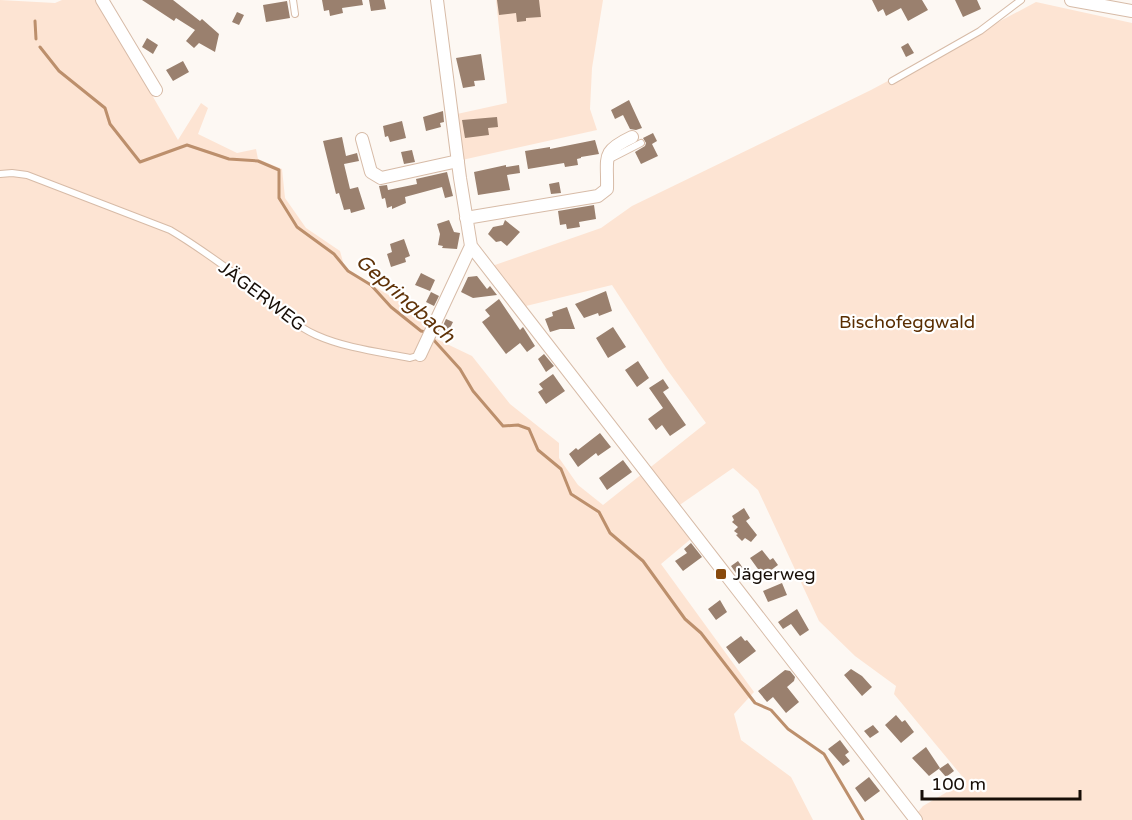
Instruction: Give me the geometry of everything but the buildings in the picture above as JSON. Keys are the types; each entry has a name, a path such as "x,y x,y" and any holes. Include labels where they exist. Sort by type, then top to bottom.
{"street":[{"path":"102,0 156,90"},
{"path":"438,0 471,246 916,820"},
{"path":"1071,0 1132,11"},
{"path":"362,139 371,172 381,178 458,161"},
{"path":"466,218 598,196 607,189 608,160 611,149 637,140"},
{"name":"JÄGERWEG","path":"423,350 471,246"}],"lane":[{"path":"293,0 295,14"},
{"path":"892,81 980,31 1021,0"},
{"name":"JÄGERWEG","path":"0,174 12,173 27,176 170,230 192,243 254,289 293,322 317,335 347,345 411,358 423,350"}],"green space":[{"name":"Bischofeggwald","path":"0,0 55,3 62,0 97,0 178,140 201,103 208,108 198,134 237,153 256,149 258,159 282,169 285,198 306,228 340,251 345,269 432,321 426,334 472,356 510,404 559,443 559,458 578,485 603,505 706,423 666,368 612,285 526,306 492,266 601,228 632,206 871,90 1036,2 1132,23 1132,820 911,820 923,806 966,781 894,694 896,686 855,656 819,621 758,490 733,468 671,511 692,538 661,564 754,692 734,714 741,740 791,777 813,820 0,820"},
{"path":"496,0 603,0 592,68 590,109 597,130 462,160 457,114 507,103"}],"waterway":[{"name":"Gepringbach","path":"35,21 36,39"},
{"name":"Gepringbach","path":"40,47 59,71 105,108 110,124 140,162 187,145 229,159 258,161 279,170 279,198 297,227 334,254 348,271 371,285 391,307 421,331 426,332"},
{"name":"Gepringbach","path":"431,337 460,369 473,391 503,426 518,425 529,429 538,450 561,469 571,494 599,512 610,533 643,561 685,619 701,633 755,703 771,710 788,729 824,754 863,820"}],"place":[{"name":"Jägerweg","path":"721,574"}]}
